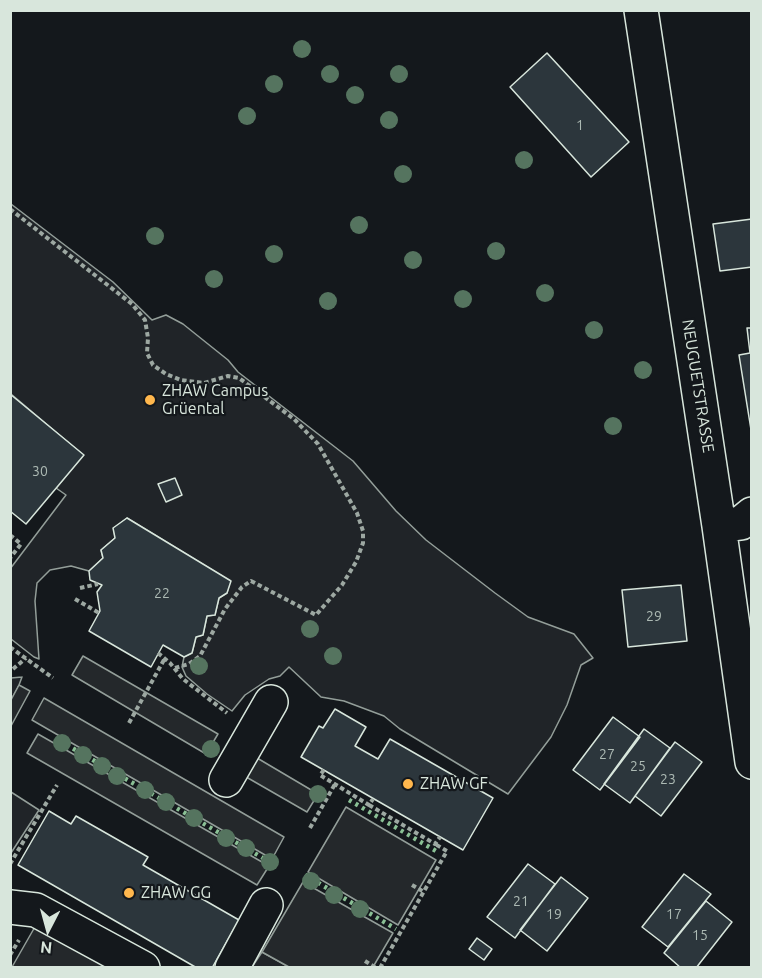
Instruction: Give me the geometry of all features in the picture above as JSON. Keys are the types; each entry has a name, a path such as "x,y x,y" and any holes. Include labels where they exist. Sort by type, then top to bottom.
{"street":[{"name":"NEUGUETSTRASSE","path":"641,10 719,526 752,762"},
{"path":"719,526 741,523 752,514"},
{"path":"226,780 272,702"},
{"path":"232,968 266,905"},
{"path":"10,907 36,910 143,968"}],"path":[{"path":"10,209 132,304 145,320 148,338 147,353 153,365 166,374 182,380 204,382 228,376 239,378 294,419 318,444 357,513 363,531 363,543 356,562 342,585 316,615 251,580 242,587 225,609 200,656 189,664 175,668"},
{"path":"10,535 21,544 10,558"},
{"path":"80,588 98,584"},
{"path":"75,599 99,613"},
{"path":"10,646 53,678"},
{"path":"158,653 197,691 229,714"},
{"path":"13,669 26,658"},
{"path":"129,723 165,658"},
{"path":"324,770 320,776 447,851 378,968 365,961"},
{"path":"10,864 57,784"},
{"path":"310,828 335,784"},
{"path":"369,805 373,799"},
{"path":"435,844 440,837"},
{"path":"412,885 424,892"}],"shaded area":[{"path":"11,204 113,282 152,320 166,315 183,324 228,360 238,372 353,461 396,511 426,540 495,593 528,617 574,634 593,658 581,665 567,705 551,737 508,794 400,729 384,716 344,701 321,697 289,667 280,676 269,679 245,695 232,711 207,694 186,676 182,667 184,657 192,653 196,637 203,635 207,616 215,615 219,598 227,593 230,581 127,518 114,528 115,538 101,550 103,558 89,571 71,566 50,570 37,583 35,601 39,659 11,639 10,569 66,495 56,488 83,455 11,394"},
{"path":"83,656 218,734 206,754 72,675"},
{"path":"22,677 19,685 11,700 11,678"},
{"path":"19,685 30,691 11,726 11,700"},
{"path":"44,698 284,837 272,859 32,720"},
{"path":"38,734 269,866 257,885 27,753"},
{"path":"252,755 318,794 307,812 241,774"},
{"path":"11,792 39,810 11,853"},
{"path":"346,807 436,860 398,925 308,872"},
{"path":"303,882 393,933 373,967 289,967 262,952"},
{"path":"36,925 110,967 12,967"},
{"path":"262,952 289,967 252,967"}],"building":[{"path":"547,53 629,142 591,177 510,87"},
{"path":"752,219 752,267 720,271 713,224"},
{"path":"747,328 752,328 752,436 739,355 750,353"},
{"path":"10,394 84,455 26,524 10,511"},
{"path":"175,478 182,495 166,502 158,484"},
{"path":"127,518 231,581 227,593 219,598 215,615 207,616 203,635 196,637 192,653 184,657 163,645 151,667 89,631 100,611 97,592 102,585 90,580 89,571 103,558 101,550 115,538 113,528"},
{"path":"681,585 687,641 628,647 622,590"},
{"name":"ZHAW GF","path":"335,709 366,727 355,746 378,759 390,739 493,798 463,850 301,757 319,726 323,728"},
{"path":"613,717 640,737 600,790 573,770"},
{"path":"644,729 670,748 630,803 604,784"},
{"path":"675,742 702,762 661,816 635,796"},
{"name":"ZHAW GG","path":"49,811 71,824 76,816 148,857 143,865 239,920 212,968 197,968 18,865"},
{"path":"528,864 555,884 515,938 487,917"},
{"path":"684,874 711,894 668,947 642,927"},
{"path":"561,877 588,898 547,951 520,930"},
{"path":"706,901 732,922 696,968 681,968 664,953"},
{"path":"477,938 492,949 484,960 469,949"}],"hedge":[{"path":"60,741 270,862"},
{"path":"349,800 436,851"},
{"path":"305,875 396,929"}],"place":[{"name":"ZHAW Campus Grüental","path":"150,400"},
{"name":"ZHAW GF","path":"408,784"},
{"name":"ZHAW GG","path":"129,893"}]}
